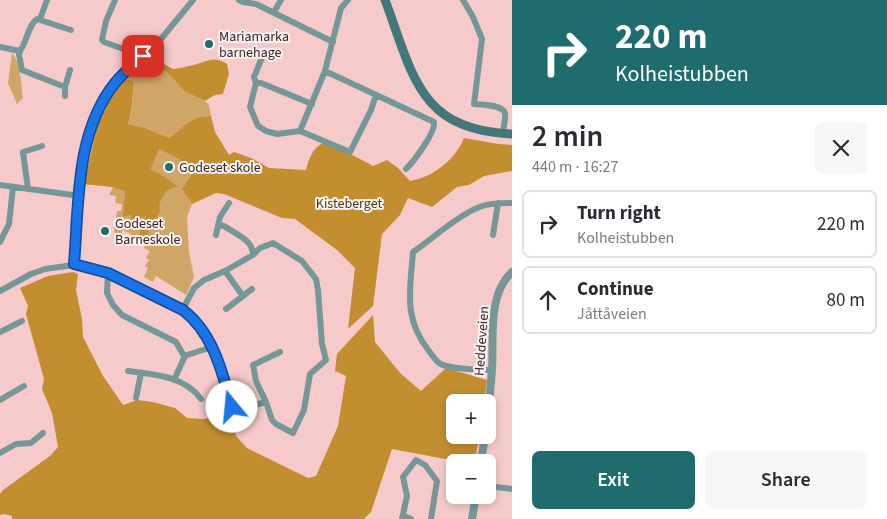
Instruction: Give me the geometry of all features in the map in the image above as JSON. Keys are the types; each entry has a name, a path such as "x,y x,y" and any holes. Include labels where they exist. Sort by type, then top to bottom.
{"main road":[{"path":"385,0 410,68 417,84 427,98 440,112 457,122 475,129 507,134"}],"street":[{"path":"40,19 47,0"},
{"path":"115,0 104,20 102,41 143,56"},
{"path":"74,264 81,178 88,134 98,109 115,83 161,39 193,0"},
{"path":"239,0 256,4 274,12 288,21 333,42"},
{"path":"274,12 281,0"},
{"path":"300,131 325,71 341,8 348,0"},
{"path":"463,0 473,17 482,39 474,104 498,107 503,111 507,134"},
{"path":"65,86 22,70 19,55 35,20 40,19 71,30"},
{"path":"0,47 20,51"},
{"path":"263,55 254,77 256,83 250,108 258,126 266,131 277,134 300,131 350,152 371,110 376,95"},
{"path":"65,96 65,86 70,70"},
{"path":"325,71 432,121 435,125 414,160 406,168"},
{"path":"256,83 261,83 312,104"},
{"path":"28,189 23,152 42,146"},
{"path":"0,185 80,196"},
{"path":"0,242 8,224 14,187"},
{"path":"216,235 220,217 229,202"},
{"path":"493,235 498,203"},
{"path":"492,370 469,370 440,364 421,341 413,326 409,301 413,252 478,207 498,203 512,203"},
{"path":"219,225 224,226 249,243 253,248 253,255"},
{"path":"183,310 194,288 204,280 225,271 253,255 260,248 273,243 302,261 316,279 322,344 326,360 310,374 304,410 299,425 293,433 272,420 256,381 252,365 280,352"},
{"path":"0,291 45,268 74,264 108,273 183,310 197,322 212,347 232,407 239,409 266,402"},
{"path":"225,271 243,296"},
{"name":"Heddeveien","path":"490,394 495,306 501,286 512,272"},
{"path":"108,273 107,293 113,305 122,315 176,342 185,356"},
{"path":"226,309 252,289"},
{"path":"0,332 22,321"},
{"path":"174,380 185,356 212,347"},
{"path":"128,371 167,377 189,388 201,399"},
{"path":"136,398 141,373"},
{"path":"0,400 24,386"},
{"path":"0,453 16,444 31,443 43,433"},
{"path":"411,519 403,517 407,496 403,477 416,460 425,465 437,480 431,519"},
{"path":"496,487 512,489"},
{"path":"472,519 474,504"}],"shaded area":[{"path":"159,45 158,66 168,73 184,91 205,101 209,105 211,116 192,120 169,138 145,128 128,124 132,109 134,81 125,79"},
{"path":"12,53 19,68 23,98 17,104 8,83"},
{"path":"159,149 196,168 182,189 192,204 187,217 189,252 194,277 186,295 156,276 153,282 144,277 148,268 145,266 149,260 146,258 150,251 144,248 146,243 139,239 136,244 128,239 131,234 123,230 120,235 114,232 117,211 121,211 122,204 115,203 116,196 109,195 113,187 84,184"}],"green space":[{"path":"158,52 163,56 162,63 173,69 210,60 222,61 227,64 229,74 223,94 215,95 205,101 184,91 168,73 158,66"},
{"name":"Kisteberget","path":"125,79 134,81 132,109 128,124 145,128 169,138 192,120 211,116 215,132 229,155 234,152 251,158 269,168 306,170 313,152 326,141 373,166 387,160 398,168 410,181 427,176 442,166 455,153 464,138 512,145 512,171 484,176 469,185 457,187 432,207 408,198 400,215 382,234 373,306 348,329 355,268 337,250 295,219 282,218 224,194 216,193 192,204 182,189 196,168 159,149 150,170 160,174 177,186 166,191 159,204 160,211 145,239 139,236 142,222 146,216 132,221 131,214 123,217 125,191 113,187 84,184 97,127 109,102"},
{"path":"73,272 78,274 76,290 82,319 83,337 103,376 123,405 137,400 153,402 175,408 187,418 205,419 231,411 236,436 247,448 308,478 316,476 338,426 346,376 335,371 337,354 373,315 375,342 401,374 421,391 446,368 487,380 485,394 446,394 446,444 478,444 476,454 446,454 446,459 392,449 371,512 364,519 12,519 12,516 0,515 0,494 3,490 50,456 58,447 52,413 42,389 44,379 26,314 28,306 20,288 48,276"}],"place":[{"name":"Mariamarka barnehage","path":"209,44"},
{"name":"Godeset skole","path":"169,167"},
{"name":"Godeset Barneskole","path":"105,231"}],"route":[{"path":"143,56 115,83 98,109 88,134 80,186 74,264 108,273 149,292 191,316 204,331 212,347 232,407"}]}
